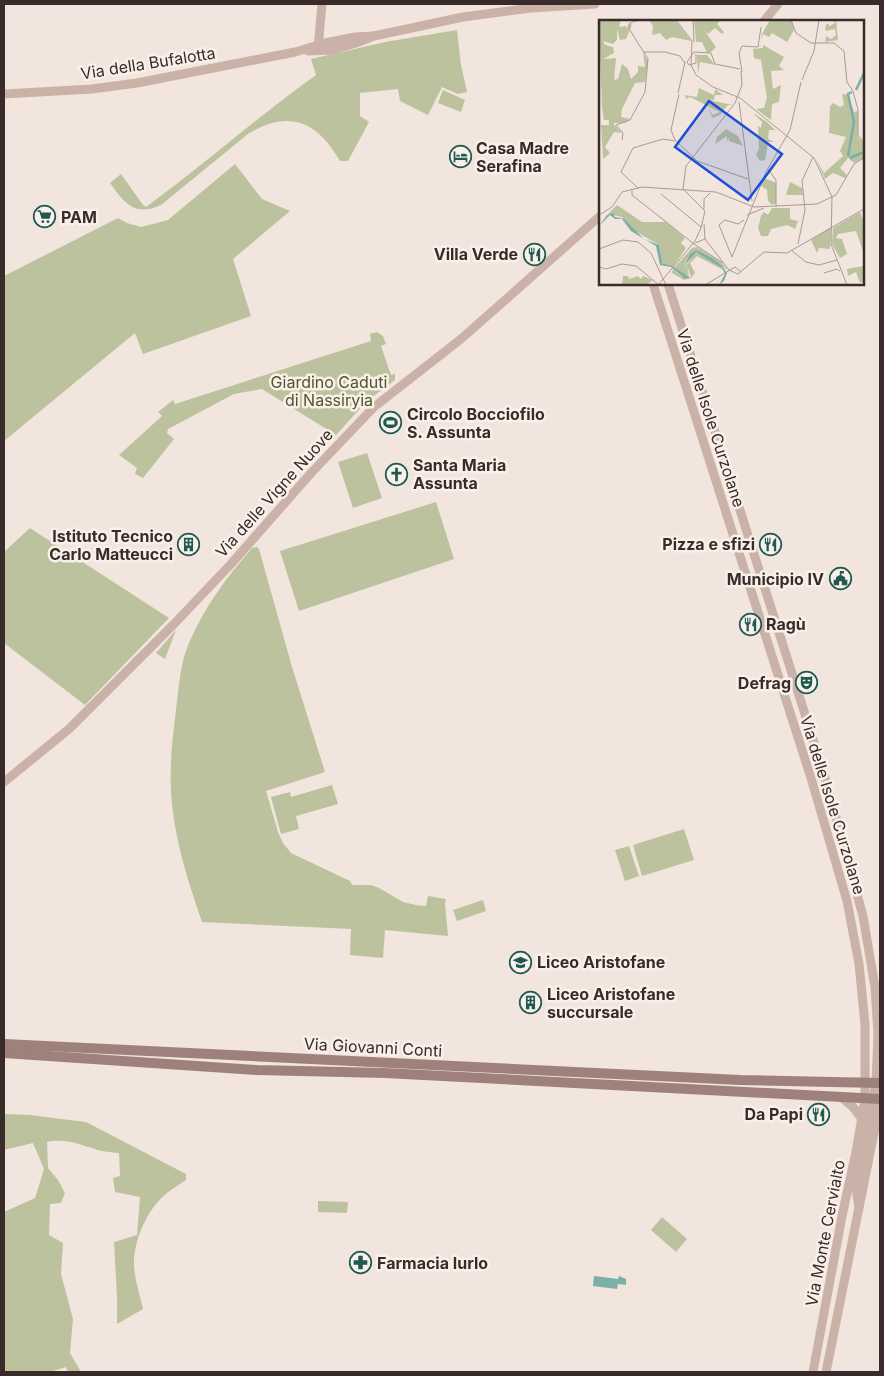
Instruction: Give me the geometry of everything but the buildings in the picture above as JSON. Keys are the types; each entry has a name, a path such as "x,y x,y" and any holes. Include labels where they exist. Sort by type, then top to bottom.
{"main road":[{"name":"Via Giovanni Conti","path":"4,1044 740,1080 874,1084"},
{"name":"Via Giovanni Conti","path":"4,1054 257,1070 385,1073 874,1100"}],"street":[{"path":"318,48 322,4"},
{"name":"Via della Bufalotta","path":"4,94 125,85 295,52 318,48 342,47 374,36 483,13 595,4"},
{"path":"765,20 778,4"},
{"name":"Via delle Vigne Nuove","path":"4,782 69,729 163,636 374,406 461,339 599,217"},
{"name":"Via delle Isole Curzolane","path":"653,285 811,778 846,901 854,934 874,1084"},
{"name":"Via delle Isole Curzolane","path":"668,285 824,774 857,888 869,944 875,988 878,1024 874,1084"},
{"path":"874,1084 874,1100"},
{"path":"841,1097 853,1107 862,1119"},
{"name":"Via Monte Cervialto","path":"813,1372 862,1119 874,1100"},
{"name":"Via Monte Cervialto","path":"859,1208 856,1188 874,1100"},
{"name":"Via Monte Cervialto","path":"826,1372 859,1208 874,1100"}],"green space":[{"path":"457,30 461,65 467,92 458,94 442,87 428,115 400,101 398,89 360,93 360,116 369,122 348,161 340,161 322,136 312,128 301,123 289,121 276,122 248,134 161,205 144,210 137,209 126,202 110,183 121,174 146,207 316,75 311,59 385,42"},
{"path":"443,90 465,100 461,112 438,103"},
{"path":"235,164 262,199 290,211 233,259 251,316 143,354 135,333 4,441 4,276 118,218 141,227 168,220"},
{"name":"Giardino Caduti di Nassiryia","path":"377,332 383,336 386,344 381,346 391,375 395,374 395,380 367,401 336,435 262,389 234,394 168,429 167,433 174,439 143,478 135,474 137,468 119,455 162,416 158,412 173,400 175,404 371,341 370,334"},
{"path":"367,453 382,498 353,508 338,462"},
{"path":"436,502 454,559 299,611 280,551"},
{"path":"30,528 169,618 85,705 4,643 4,552"},
{"path":"257,547 325,772 266,791 283,843 291,853 350,881 352,885 371,885 403,902 416,905 426,906 428,896 446,899 448,936 385,930 383,958 350,955 351,929 202,922 179,846 172,806 172,752 180,676 189,643 209,605 242,559 252,548"},
{"path":"176,630 165,659 156,653"},
{"path":"332,785 338,804 296,816 299,829 281,834 271,797 290,792 291,797"},
{"path":"684,829 694,860 642,876 633,845"},
{"path":"629,846 639,876 625,881 615,850"},
{"path":"483,900 486,911 457,921 453,910"},
{"path":"4,1114 30,1115 86,1122 186,1174 186,1180 169,1191 153,1208 139,1236 134,1256 134,1266 136,1283 143,1309 117,1324 114,1242 137,1235 140,1197 115,1192 113,1178 120,1176 119,1153 101,1151 65,1141 47,1142 48,1168 58,1180 65,1193 61,1203 50,1204 49,1235 63,1243 61,1274 73,1319 70,1353 81,1372 68,1372 66,1367 50,1372 4,1372 4,1212 35,1198 44,1169 33,1143 4,1150"},
{"path":"318,1201 348,1202 347,1213 318,1212"},
{"path":"662,1217 687,1239 676,1252 651,1230"}],"water":[{"path":"594,1276 618,1279 619,1276 626,1279 626,1285 618,1284 617,1289 593,1286"}],"place":[{"name":"Casa Madre Serafina","path":"460,157"},
{"name":"PAM","path":"45,217"},
{"name":"Villa Verde","path":"534,254"},
{"name":"Circolo Bocciofilo S. Assunta","path":"391,423"},
{"name":"Santa Maria Assunta","path":"397,474"},
{"name":"Pizza e sfizi","path":"771,544"},
{"name":"Istituto Tecnico Carlo Matteucci","path":"189,545"},
{"name":"Municipio IV","path":"840,579"},
{"name":"Ragù","path":"750,624"},
{"name":"Defrag","path":"807,683"},
{"name":"Liceo Aristofane","path":"521,962"},
{"name":"Liceo Aristofane succursale","path":"531,1003"},
{"name":"Da Papi","path":"819,1114"},
{"name":"Farmacia Iurlo","path":"361,1263"}]}
